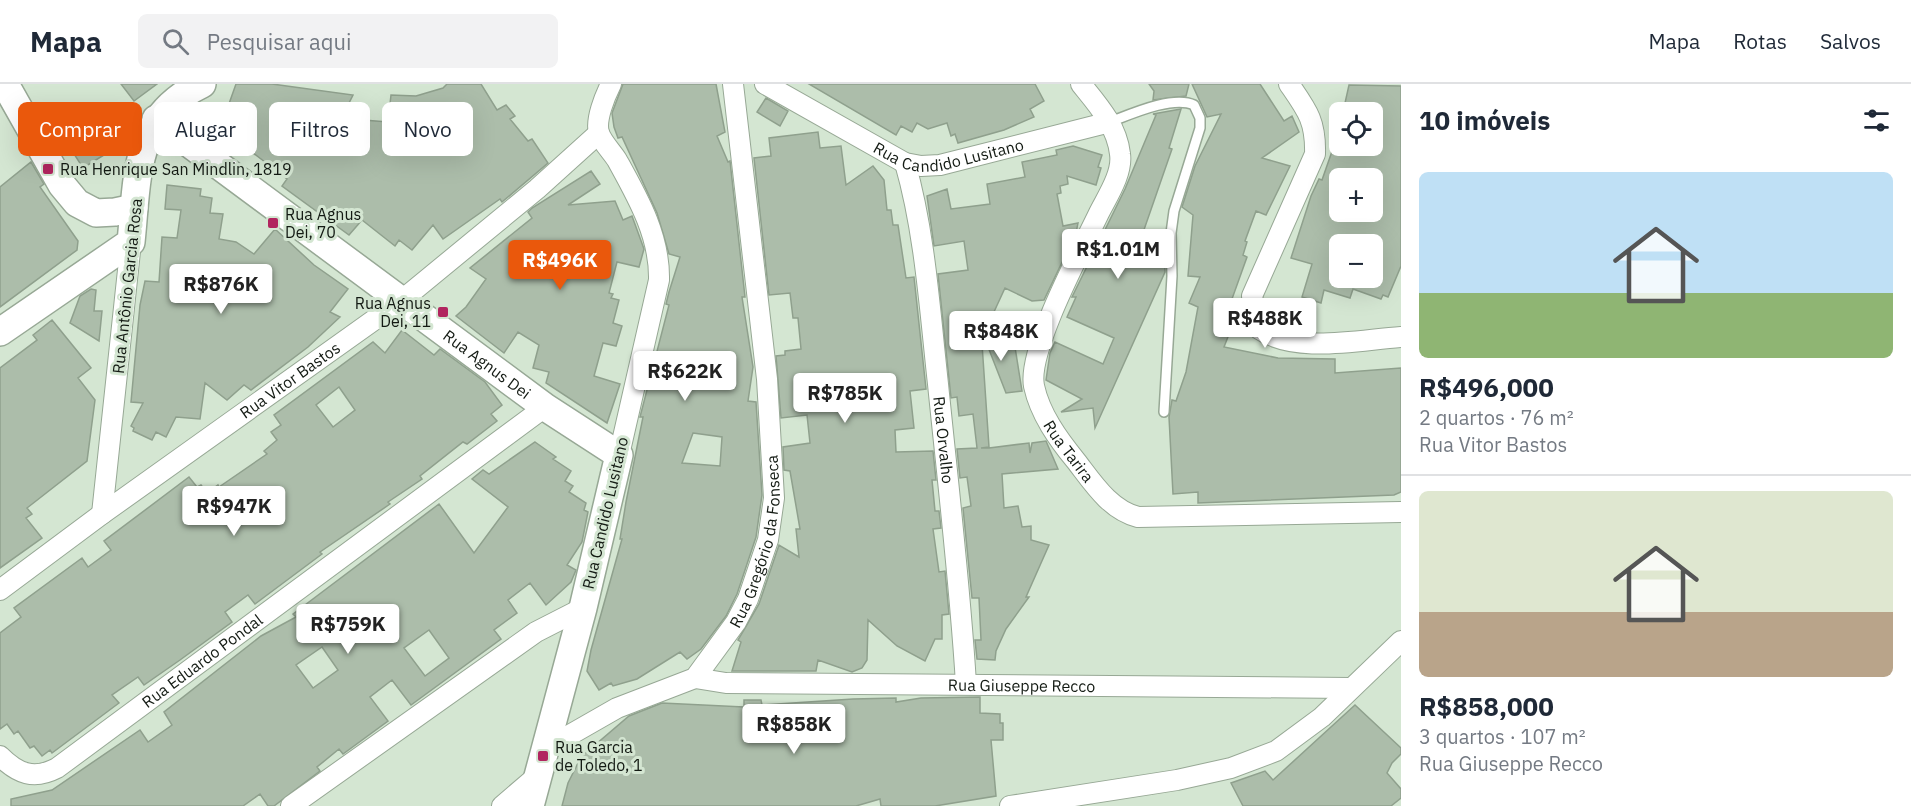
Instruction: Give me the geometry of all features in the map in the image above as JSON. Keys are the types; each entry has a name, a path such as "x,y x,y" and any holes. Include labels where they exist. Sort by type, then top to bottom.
{"street":[{"path":"5,84 62,185 77,203 96,213 134,208"},
{"name":"Rua Antônio Garcia Rosa","path":"174,102 184,93 202,84"},
{"path":"599,133 601,114 610,84"},
{"name":"Rua Gregório da Fonseca","path":"695,678 730,631 748,599 768,540 774,498 767,380 733,84"},
{"name":"Rua Candido Lusitano","path":"765,84 905,163 921,166 939,165 1110,122"},
{"name":"Rua Tarira","path":"1081,84 1110,122 1117,137 1121,157 1115,178 1058,301 1033,370 1034,385 1041,408 1070,454 1116,508 1138,517 1401,512"},
{"path":"1289,84 1312,118 1316,134 1315,154 1252,296 1259,329 1272,338 1301,344 1401,337"},
{"name":"Rua Antônio Garcia Rosa","path":"102,514 134,208 141,158 154,124"},
{"name":"Rua Vitor Bastos","path":"0,590 102,514 402,300 537,189 599,133"},
{"name":"Rua Candido Lusitano","path":"291,806 536,632 583,608 659,280 660,260 646,217 612,150 599,133"},
{"name":"Rua Agnus Dei","path":"206,156 545,407 619,455"},
{"name":"Rua Orvalho","path":"905,163 914,194 934,355 961,610 966,684"},
{"path":"1,328 131,242"},
{"name":"Rua Eduardo Pondal","path":"0,756 14,769 26,775 36,776 57,768 545,407"},
{"path":"530,806 583,608"},
{"path":"1010,806 1165,782 1256,760 1294,740 1401,641"},
{"path":"547,748 617,708 695,678"},
{"name":"Rua Giuseppe Recco","path":"695,678 726,683 1350,688"},
{"path":"502,806 537,776"}],"lane":[{"path":"1110,122 1161,105 1185,102 1194,105 1200,118 1195,151 1174,211 1164,412"}],"building":[{"path":"121,84 157,84 134,101"},
{"path":"236,84 272,84 353,95 350,102 269,102 269,156 370,156 370,121 382,122 382,156 473,156 473,102 390,102 391,95 416,96 443,88 447,84 481,84 497,110 506,105 515,116 510,119 528,141 532,139 548,163 502,202 500,199 443,239 433,225 412,250 399,240 395,246 362,220 349,235 282,186 287,179 257,156 257,102 230,102"},
{"path":"623,84 716,84 725,132 717,136 728,162 730,161 745,297 742,297 753,367 748,401 756,402 762,495 756,537 737,594 726,616 701,649 687,659 680,652 637,679 613,686 611,683 599,690 587,671 622,539 620,539 626,502 643,417 640,417 669,305 666,304 669,292 680,257 669,254 657,213 622,137 618,138 612,113","holes":["693,433 722,437 720,466 682,463"]},
{"path":"809,84 1035,84 1044,101 1030,109 1034,117 1004,130 958,143 955,134 951,136 947,123 928,129 917,123 912,132 901,126 896,135"},
{"path":"1149,84 1189,84 1186,96 1153,100 1154,91"},
{"path":"1192,84 1260,84 1284,121 1292,116 1299,132 1262,158 1290,166 1266,215 1256,211 1245,241 1247,242 1243,255 1247,257 1228,310 1237,314 1224,347 1278,358 1335,359 1335,373 1401,368 1401,492 1394,495 1198,503 1198,492 1173,494 1169,417 1172,400 1176,401 1186,372 1198,307 1189,303 1200,277 1188,276 1193,215 1182,207 1195,166 1221,114 1207,117"},
{"path":"1349,85 1401,86 1401,266 1388,297 1383,295 1381,299 1353,289 1350,298 1324,290 1321,303 1302,297 1312,264 1291,258 1311,196 1319,179 1322,180 1330,156 1383,156 1383,102 1345,102"},
{"path":"766,98 788,111 780,126 757,112"},
{"path":"1181,109 1169,148 1172,149 1138,247 1151,253 1161,234 1164,235 1165,272 1095,428 1093,408 1061,412 1082,399 1046,380 1050,353 1055,342 1103,364 1114,338 1067,317 1076,297 1072,297 1125,189 1156,115 1153,114"},
{"path":"818,132 820,148 841,146 846,185 873,166 884,180 887,210 891,210 893,225 898,225 906,278 914,277 926,389 910,391 914,428 895,430 896,452 933,451 936,480 932,480 935,511 939,511 941,528 933,529 939,572 945,571 949,614 942,615 942,639 935,639 925,661 897,646 868,620 867,660 862,668 852,672 818,660 816,671 732,671 741,642 738,640 759,604 779,545 799,557 796,529 800,529 790,471 784,470 783,447 810,443 807,415 781,418 776,356 785,355 785,351 801,349 798,318 793,318 790,293 769,295 754,158 771,156 769,138"},
{"path":"1073,146 1102,155 1096,185 1067,176 1068,184 1060,186 1061,193 1057,194 1063,226 1078,223 1076,233 1044,300 1032,301 1005,288 993,314 1011,322 1022,391 1006,393 981,329 989,447 981,448 1029,443 1030,453 1032,443 1046,441 1058,469 1002,474 1004,508 1018,506 1022,527 1031,526 1031,540 1049,545 1026,597 1029,597 1006,629 996,651 995,660 977,659 975,640 981,640 979,598 972,598 963,508 971,506 967,477 960,478 957,449 977,448 973,414 959,416 957,397 951,398 938,274 968,270 964,241 934,246 927,196 947,189 951,209 990,204 987,184 1025,177 1022,162 1057,155 1056,150"},
{"path":"75,156 102,156 83,168"},
{"path":"31,162 44,184 40,187 78,241 77,250 0,307 0,187"},
{"path":"591,171 600,184 568,205 615,201 623,220 632,216 644,249 639,267 617,262 609,293 613,294 611,298 619,300 613,323 622,326 616,346 603,343 594,376 620,384 607,423 546,383 549,372 533,368 539,345 518,332 504,353 456,316 466,307 486,279 470,268 532,218 528,212 532,208"},
{"path":"167,185 201,189 200,196 212,198 210,213 223,214 219,239 236,242 254,254 275,229 314,265 348,289 330,312 340,317 308,347 251,390 244,385 227,400 205,383 200,419 176,417 166,437 156,432 152,440 133,431 134,428 131,426 143,403 131,402 140,305 145,281 159,282 162,237 177,238 181,210 165,209"},
{"path":"91,289 96,290 94,311 102,311 99,341 70,323 80,296"},
{"path":"52,320 91,368 78,378 95,400 87,461 27,508 32,514 26,518 42,538 0,568 0,368 37,340 33,335"},
{"path":"402,330 434,355 440,349 485,382 502,405 491,414 497,421 467,444 463,442 420,476 422,479 388,502 390,504 320,552 322,554 255,604 248,595 225,612 232,622 180,660 144,685 138,677 112,695 119,703 52,753 50,750 42,756 34,746 30,748 18,731 14,734 7,724 0,729 0,633 21,617 14,608 82,558 88,567 111,550 104,541 189,477 197,487 201,485 207,493 218,485 219,487 267,454 264,451 277,440 271,432 281,425 274,415 373,342 385,353","holes":["339,387 355,410 333,427 316,405"]},
{"path":"535,442 556,457 553,459 571,471 565,481 573,486 569,492 586,503 584,510 588,512 582,542 567,565 576,570 571,582 546,605 530,583 508,600 517,613 494,630 501,639 411,705 392,680 370,697 388,721 343,754 339,749 317,767 320,771 274,806 268,806 260,794 243,806 11,806 11,799 52,790 140,730 148,742 172,725 164,712 261,636 296,617 293,614 439,504 474,553 508,507 472,479 483,470 489,474","holes":["429,630 449,658 425,676 404,648","322,647 338,670 313,688 296,665"]},
{"path":"980,697 980,713 1000,714 1000,723 1003,723 1003,740 991,740 996,796 935,806 881,806 880,799 856,806 562,806 568,783 581,757 629,716 662,703 744,707 744,700 761,700 762,705 853,699 896,698 896,702 921,698"},
{"path":"1355,705 1401,748 1401,754 1392,763 1387,773 1401,789 1401,798 1391,806 1243,806 1231,783 1265,771 1273,780"}],"place":[{"name":"Rua Henrique San Mindlin, 1819","path":"48,169"},
{"name":"Rua Agnus Dei, 70","path":"273,223"},
{"name":"Rua Agnus Dei, 11","path":"443,312"},
{"name":"Rua Garcia de Toledo, 1","path":"543,756"}]}
